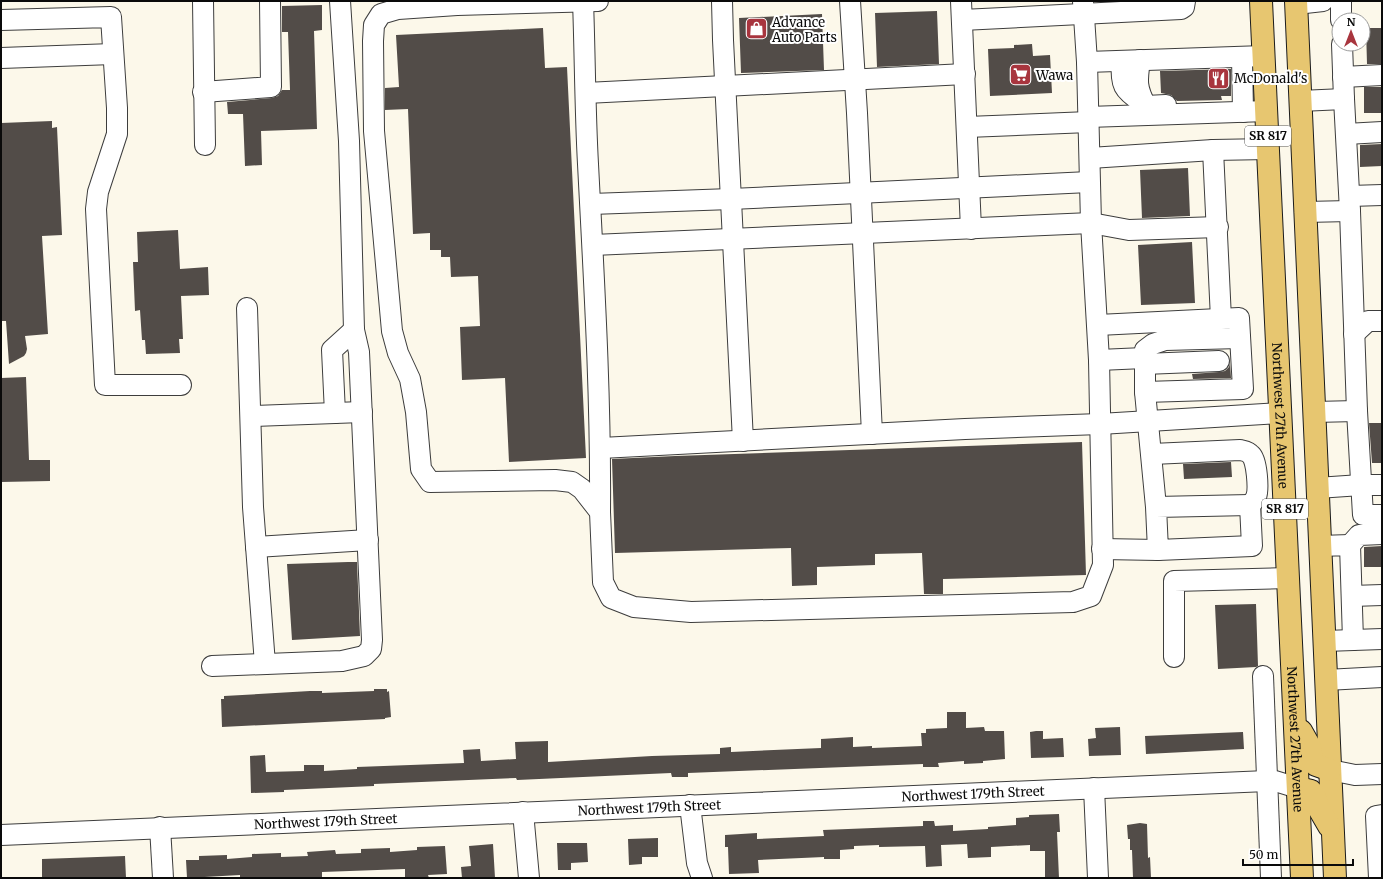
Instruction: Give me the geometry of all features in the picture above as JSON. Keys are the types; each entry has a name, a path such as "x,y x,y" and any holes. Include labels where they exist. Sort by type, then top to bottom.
{"main road":[{"name":"Northwest 27th Avenue","path":"1261,1 1302,878"},
{"name":"SR 817","path":"1296,2 1335,878"},
{"path":"1280,413 1314,412"},
{"path":"1294,720 1310,747 1313,762 1316,765 1330,770"},
{"path":"1298,788 1310,791 1314,795 1318,807 1333,833"}],"street":[{"path":"203,1 203,92 205,145"},
{"path":"203,92 271,87 270,1"},
{"path":"340,1 349,141 354,330 359,352 349,412"},
{"path":"600,512 582,489 572,482 555,480 430,482 420,469 416,412 410,379 398,353 392,331 374,131 373,41 374,25 381,14 398,8 588,1 586,92 601,448 600,512 603,582 611,598 634,607 684,611 1073,602 1091,596 1103,565 1098,325 1089,182 1089,119 1084,7"},
{"path":"722,1 743,441"},
{"path":"850,1 861,192 872,434"},
{"path":"971,229 962,11 1084,7 1181,8 1184,7 1185,1"},
{"path":"1296,2 1324,1"},
{"path":"1341,1 1341,12"},
{"path":"1,20 111,17 117,108 117,134 98,192 96,209 105,385 181,385"},
{"path":"1342,52 1350,204 1362,515 1382,515"},
{"path":"1,58 113,54"},
{"path":"1087,62 1264,56"},
{"path":"1239,112 1242,57"},
{"path":"1131,60 1138,76 1138,92 1146,106 1220,104 1239,112"},
{"path":"586,92 965,74"},
{"path":"1343,77 1382,75"},
{"path":"1300,100 1344,99"},
{"path":"967,127 1161,113 1267,111"},
{"path":"1346,134 1382,132"},
{"path":"1090,158 1213,150 1268,149"},
{"path":"1213,150 1218,227 1221,319"},
{"path":"591,204 1089,182"},
{"path":"1305,212 1350,204 1382,195"},
{"path":"593,245 1091,223 1130,230 1218,227"},
{"path":"247,308 253,508 264,664"},
{"path":"1145,388 1243,389 1233,381 1231,360 1240,338 1239,318 1221,319 1178,330 1165,340 1153,344 1145,350 1145,388 1152,454 1158,550"},
{"path":"1354,334 1368,321 1382,321"},
{"path":"1098,325 1178,330 1240,338"},
{"path":"212,666 342,661 364,656 371,649 372,640 368,540 349,412 332,350 354,330"},
{"path":"1099,360 1231,360"},
{"path":"1314,412 1357,411"},
{"path":"251,416 349,412"},
{"path":"601,448 965,429 1100,424 1280,413"},
{"path":"1102,549 1158,550 1252,546 1250,505 1256,498 1257,481 1256,463 1252,455 1247,451 1240,450 1152,454"},
{"path":"1317,488 1382,485"},
{"path":"1156,507 1250,505"},
{"path":"1353,640 1350,545 1359,535 1382,534"},
{"path":"256,547 368,540"},
{"path":"1320,546 1350,545"},
{"path":"1174,657 1174,581 1288,578"},
{"path":"1352,596 1382,595"},
{"path":"1325,641 1382,639"},
{"path":"1263,676 1271,878"},
{"path":"1326,680 1382,677"},
{"path":"1330,770 1355,775 1382,774"},
{"name":"Northwest 179th Street","path":"1,835 1267,780 1275,780 1298,788"},
{"path":"1094,788 1098,878"},
{"path":"690,805 697,862 702,878"},
{"path":"523,812 529,878"},
{"path":"1379,878 1376,816 1382,815"},
{"path":"160,827 163,878"}],"building":[{"path":"322,5 322,30 314,31 317,129 261,131 262,165 245,166 243,114 228,114 227,102 272,98 278,96 282,90 290,90 288,32 282,32 282,6"},
{"path":"937,11 939,64 877,67 875,13"},
{"path":"822,14 824,70 741,73 739,18"},
{"path":"543,28 545,68 567,67 586,458 509,462 505,378 462,380 460,327 480,326 478,276 451,277 450,257 441,257 441,250 430,250 430,233 413,234 408,109 385,110 385,88 399,87 396,35"},
{"path":"1371,28 1382,28 1382,64 1367,64 1367,52 1371,52"},
{"name":"Wawa","path":"1032,44 1033,56 1050,55 1052,93 990,96 988,49 1014,48 1014,45"},
{"path":"1231,69 1231,96 1221,96 1222,100 1177,101 1171,95 1161,93 1160,71"},
{"path":"1364,87 1382,87 1382,113 1364,113"},
{"path":"52,121 52,128 57,127 62,235 42,236 48,334 25,336 27,349 26,353 24,356 9,364 6,321 1,321 1,123"},
{"path":"1382,144 1382,166 1360,167 1360,145"},
{"path":"1188,168 1190,216 1142,218 1140,170"},
{"path":"178,230 180,269 208,267 209,295 181,296 183,339 179,339 180,353 146,354 145,340 142,340 140,310 135,311 133,262 138,262 137,232"},
{"path":"1192,242 1195,303 1141,305 1138,245"},
{"path":"1230,363 1231,378 1193,379 1192,374 1225,371 1229,367"},
{"path":"26,377 29,460 50,460 50,481 1,482 1,378"},
{"path":"1369,423 1382,423 1382,463 1372,463"},
{"path":"1082,442 1086,575 943,579 943,594 924,594 922,553 875,554 875,565 817,567 817,585 792,586 791,548 615,553 612,459"},
{"path":"1231,462 1232,477 1184,479 1183,464"},
{"path":"1382,546 1382,567 1364,567 1364,547"},
{"path":"357,562 360,636 292,640 287,564"},
{"path":"1256,604 1258,666 1218,669 1215,605"},
{"path":"374,689 387,689 387,692 389,691 391,717 385,719 222,727 221,699 224,699 224,696 310,691 322,691 322,693 374,691"},
{"path":"947,712 966,712 966,728 984,727 985,731 1004,731 1005,759 983,761 983,763 964,764 964,761 938,763 939,767 923,767 923,764 688,773 688,777 672,777 671,773 517,780 516,778 374,784 374,786 251,793 250,756 265,755 266,772 304,771 304,765 324,765 324,771 357,769 357,767 464,763 463,750 480,749 481,761 516,759 515,742 548,741 548,762 720,754 720,748 731,747 731,752 821,748 821,739 853,737 853,747 872,746 872,748 922,746 921,733 926,733 926,729 947,728"},
{"path":"1120,727 1121,755 1089,756 1088,739 1096,738 1095,728"},
{"path":"1043,731 1043,739 1063,738 1064,757 1031,758 1030,732"},
{"path":"1243,732 1244,749 1146,754 1145,736"},
{"path":"1059,814 1060,832 1057,832 1059,878 1045,878 1045,851 1030,851 1030,845 991,847 991,857 968,858 967,844 941,845 942,866 926,867 925,846 854,846 854,849 840,850 840,859 824,859 824,857 758,860 759,873 729,874 728,847 725,847 725,835 757,833 757,839 824,836 823,830 923,826 923,821 934,821 935,826 953,825 953,831 988,829 988,827 1016,825 1016,818 1029,817 1029,815"},
{"path":"1140,823 1147,824 1148,858 1150,857 1151,878 1133,878 1132,850 1130,850 1130,839 1128,839 1127,825"},
{"path":"658,838 658,857 642,857 642,864 629,865 628,839"},
{"path":"557,843 587,843 588,862 571,863 571,870 558,870"},
{"path":"493,844 495,878 462,878 461,867 471,866 469,846"},
{"path":"445,846 447,874 428,875 429,878 405,878 405,869 322,872 322,878 240,878 240,875 187,878 186,860 199,860 199,856 227,855 227,859 252,857 252,854 281,853 281,857 308,856 307,852 335,850 336,854 361,853 361,849 390,848 390,852 417,850 417,847"},
{"path":"125,856 126,878 42,878 42,859"}],"place":[{"name":"Advance Auto Parts","path":"756,29"},
{"name":"Wawa","path":"1020,75"},
{"name":"McDonald's","path":"1219,78"}]}
